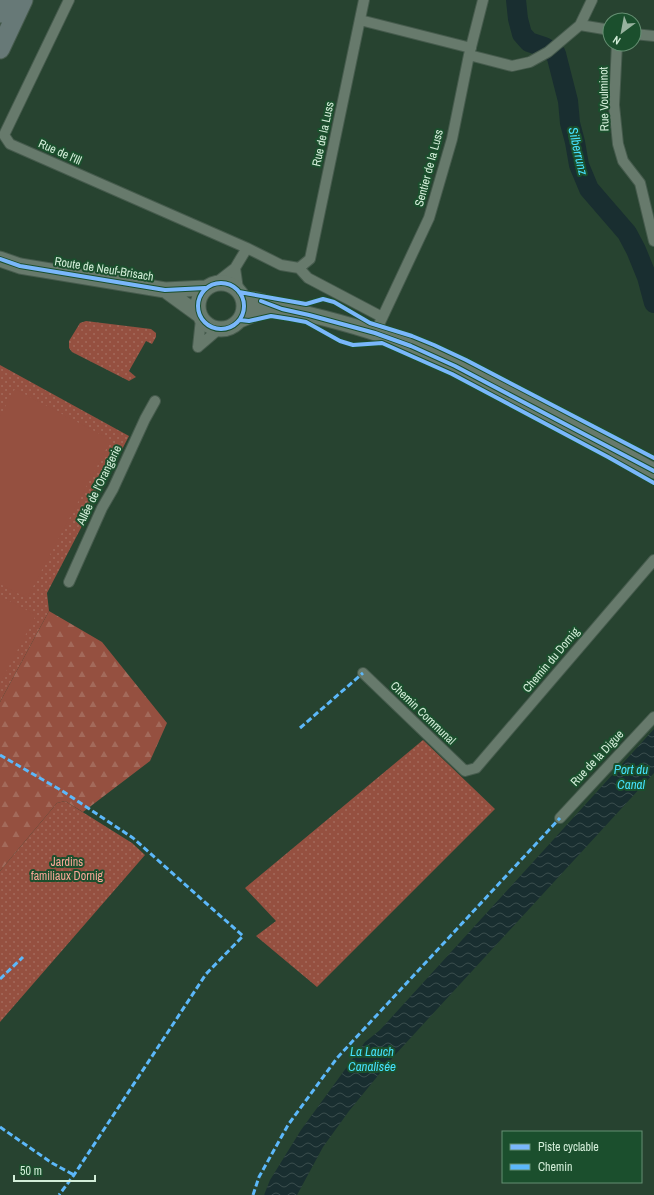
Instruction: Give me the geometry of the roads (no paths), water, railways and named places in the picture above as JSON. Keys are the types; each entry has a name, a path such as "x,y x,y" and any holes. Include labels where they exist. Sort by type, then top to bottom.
{"highway":[{"path":"0,13 6,0"},
{"path":"0,49 23,0"}],"main road":[{"name":"Route de Neuf-Brisach","path":"0,259 20,266 165,290 211,285"},
{"path":"282,309 261,311 240,320 231,327 219,329 209,326 200,316 198,300 211,285 228,283 241,294 250,299 262,301 282,309 375,333 411,346 455,366 654,470"},
{"name":"Route de Neuf-Brisach","path":"165,290 200,316"},
{"path":"240,320 244,310 241,294"}],"street":[{"name":"Rue de l'Ill","path":"69,0 4,135 10,144 247,248 281,265 299,268"},
{"name":"Rue de la Luss","path":"299,268 310,259 364,0"},
{"name":"Sentier de la Luss","path":"375,333 429,218 452,139 470,51 483,0"},
{"path":"360,20 470,51 512,66 530,62 552,49 580,25 592,0"},
{"path":"580,25 602,29"},
{"path":"642,35 654,36"},
{"name":"Rue Voulminot","path":"617,52 614,105 618,144 623,161 640,183 654,241"},
{"path":"211,285 235,268 247,248"},
{"path":"235,268 241,294"},
{"path":"299,268 308,278 382,317"},
{"path":"200,316 198,347 219,329"},
{"name":"Allée de l'Orangerie","path":"69,582 102,508 113,488 145,419 156,401"},
{"name":"Chemin du Dornig","path":"465,771 476,768 654,560"},
{"name":"Chemin Communal","path":"363,673 465,771"},
{"name":"Rue de la Digue","path":"560,818 654,716"}],"water":[{"name":"La Lauch Canalisée","path":"654,729 654,773 394,1056 349,1111 323,1147 297,1195 264,1195 270,1180 301,1130 365,1042 380,1030"}],"waterway":[{"name":"Silberrunz","path":"516,0 518,19 522,34 529,42 544,47 556,54 568,101 570,123 579,165 589,189 627,233 647,277 654,303"}],"water label":[{"name":"Port du Canal","path":"631,776"}],"park label":[{"name":"Jardins familiaux Dornig","path":"67,869"}]}
